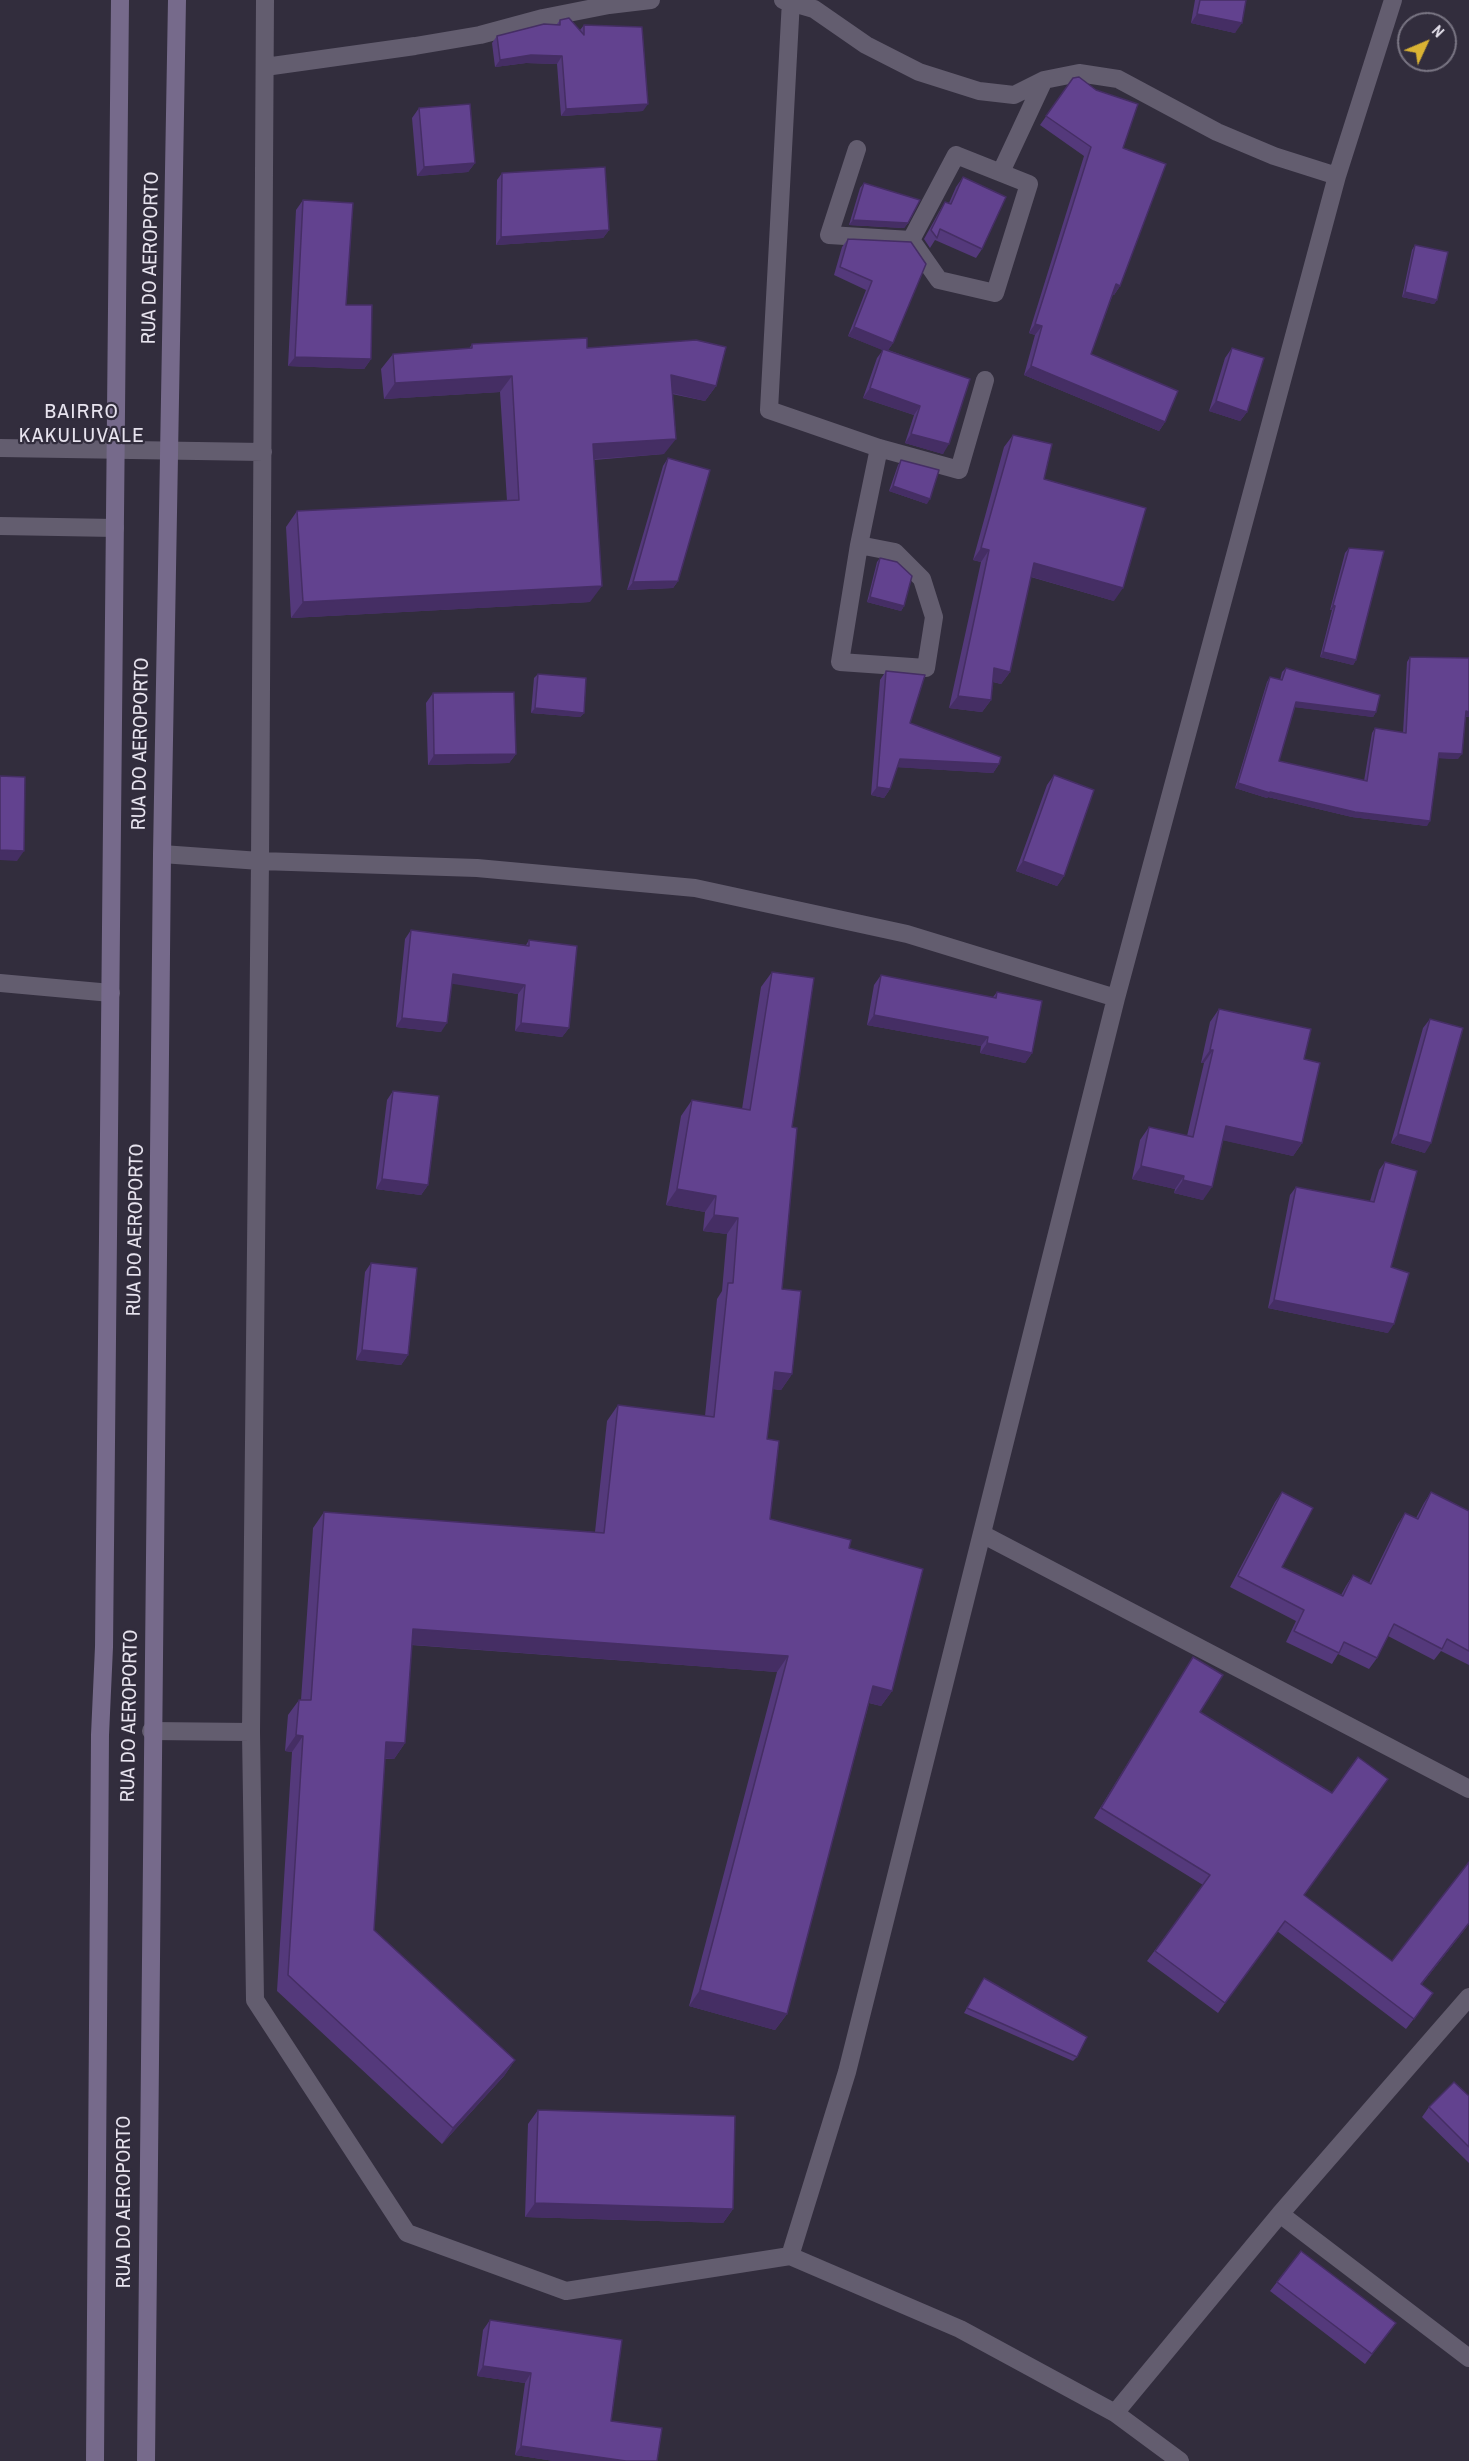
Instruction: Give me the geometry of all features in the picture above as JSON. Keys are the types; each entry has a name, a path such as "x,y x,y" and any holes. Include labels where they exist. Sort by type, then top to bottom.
{"main road":[{"name":"RUA DO AEROPORTO","path":"95,2461 100,1747 104,1647 120,0"},
{"name":"RUA DO AEROPORTO","path":"146,2461 162,854 177,0"}],"street":[{"path":"265,0 260,861 251,1732 255,2000 407,2233 566,2291 790,2256 960,2329 1114,2413 1180,2461"},
{"path":"265,67 480,35 554,16 651,0"},
{"path":"790,2256 847,2072 1116,998 1337,176 1393,0"},
{"path":"985,380 959,470 879,448 769,410 788,1 814,9 866,45 920,72 969,88 1014,95 1044,80 1078,73 1118,80 1217,132 1274,156 1337,176"},
{"path":"1001,172 1044,80"},
{"path":"857,149 829,235 911,240"},
{"path":"956,155 1029,184 994,293 939,280 911,240 956,155"},
{"path":"0,448 262,452"},
{"path":"859,546 895,552 922,579 934,618 926,668 840,662 859,546 879,448"},
{"path":"0,526 115,528"},
{"path":"162,854 260,861 477,868 695,888 908,934 1116,998"},
{"path":"0,983 111,993"},
{"path":"982,1534 1469,1789"},
{"path":"152,1731 251,1732"},
{"path":"1114,2413 1280,2214 1469,1997"},
{"path":"1280,2214 1469,2358"}],"building":[{"path":"1200,0 1246,0 1242,23 1197,14"},
{"path":"569,18 584,35 584,25 642,27 648,104 566,109 562,56 531,55 500,60 497,36 544,24 560,25 560,20"},
{"path":"1079,77 1096,90 1138,104 1123,148 1166,164 1120,286 1116,284 1091,354 1178,391 1165,422 1031,366 1042,326 1035,324 1091,147 1046,116 1073,78"},
{"path":"470,104 475,163 424,167 419,108"},
{"path":"605,167 609,230 501,237 502,173"},
{"path":"963,177 1006,197 982,249 940,229 937,238 931,230 945,202 951,204"},
{"path":"864,183 920,200 908,223 853,220"},
{"path":"303,200 353,203 346,305 372,305 371,359 295,357"},
{"path":"848,239 911,242 926,264 893,343 854,327 872,281 840,267"},
{"path":"1415,245 1448,252 1437,300 1405,292"},
{"path":"587,338 587,348 696,340 726,347 716,386 671,375 676,439 593,444 602,586 303,602 297,511 519,500 512,376 395,383 393,354 472,348 472,344"},
{"path":"1232,348 1264,358 1247,412 1216,401"},
{"path":"883,349 970,379 949,444 911,434 920,406 870,388"},
{"path":"1013,435 1052,444 1044,479 1146,508 1123,588 1034,563 1010,672 994,668 991,700 958,696 989,550 981,548"},
{"path":"668,458 710,470 678,581 633,582"},
{"path":"901,460 939,470 930,499 893,486"},
{"path":"1349,548 1384,551 1356,660 1323,652"},
{"path":"880,558 897,562 912,576 904,606 870,597"},
{"path":"1410,657 1469,658 1469,712 1466,711 1462,754 1439,753 1430,821 1355,812 1270,793 1238,783 1270,677 1282,680 1286,668 1380,695 1376,712 1296,702 1279,761 1367,781 1375,728 1406,733"},
{"path":"886,671 925,675 910,723 1001,757 999,764 900,759 890,789 877,787"},
{"path":"538,674 586,678 584,713 535,708"},
{"path":"514,692 516,754 434,755 433,693"},
{"path":"1054,775 1094,790 1064,876 1023,861"},
{"path":"0,776 25,777 24,851 0,850"},
{"path":"411,930 529,946 529,940 577,946 569,1028 521,1023 525,985 453,974 447,1023 402,1018"},
{"path":"772,972 814,978 792,1127 797,1128 782,1289 801,1291 792,1374 775,1372 767,1439 779,1441 770,1519 851,1540 849,1548 923,1569 892,1691 873,1686 787,2014 700,1990 788,1656 413,1629 405,1743 386,1742 374,1930 515,2060 453,2128 288,1975 303,1736 296,1735 299,1700 311,1700 324,1512 604,1533 618,1405 714,1417 728,1283 733,1283 738,1218 714,1215 716,1196 677,1189 692,1100 750,1110"},
{"path":"881,975 996,998 997,992 1042,1001 1032,1053 987,1043 988,1037 874,1015"},
{"path":"1219,1009 1311,1029 1304,1059 1320,1063 1302,1143 1226,1126 1212,1187 1183,1180 1184,1176 1141,1166 1149,1127 1193,1137 1213,1050 1210,1050"},
{"path":"1430,1019 1463,1028 1431,1143 1398,1134"},
{"path":"393,1091 439,1096 428,1185 382,1179"},
{"path":"1385,1162 1417,1171 1391,1267 1409,1273 1394,1324 1274,1300 1296,1187 1374,1202"},
{"path":"371,1263 417,1268 408,1355 362,1350"},
{"path":"1282,1492 1313,1508 1282,1567 1343,1596 1353,1575 1371,1584 1405,1513 1418,1519 1431,1492 1469,1511 1469,1651 1447,1639 1442,1649 1394,1624 1377,1658 1344,1642 1339,1653 1294,1631 1304,1610 1238,1576"},
{"path":"1193,1657 1223,1675 1200,1712 1332,1793 1358,1757 1388,1779 1304,1895 1392,1961 1469,1862 1469,1923 1421,1984 1433,1993 1414,2019 1285,1921 1225,2003 1155,1951 1210,1875 1101,1808"},
{"path":"984,1978 1087,2037 1077,2057 967,2008"},
{"path":"1454,2082 1469,2096 1469,2147 1429,2107"},
{"path":"538,2110 735,2116 733,2209 535,2203"},
{"path":"1301,2251 1396,2323 1372,2354 1277,2282"},
{"path":"490,2320 622,2340 611,2421 662,2428 657,2461 626,2461 521,2446 531,2373 483,2366"}],"district":[{"name":"BAIRRO KAKULUVALE","path":"82,424"}]}
